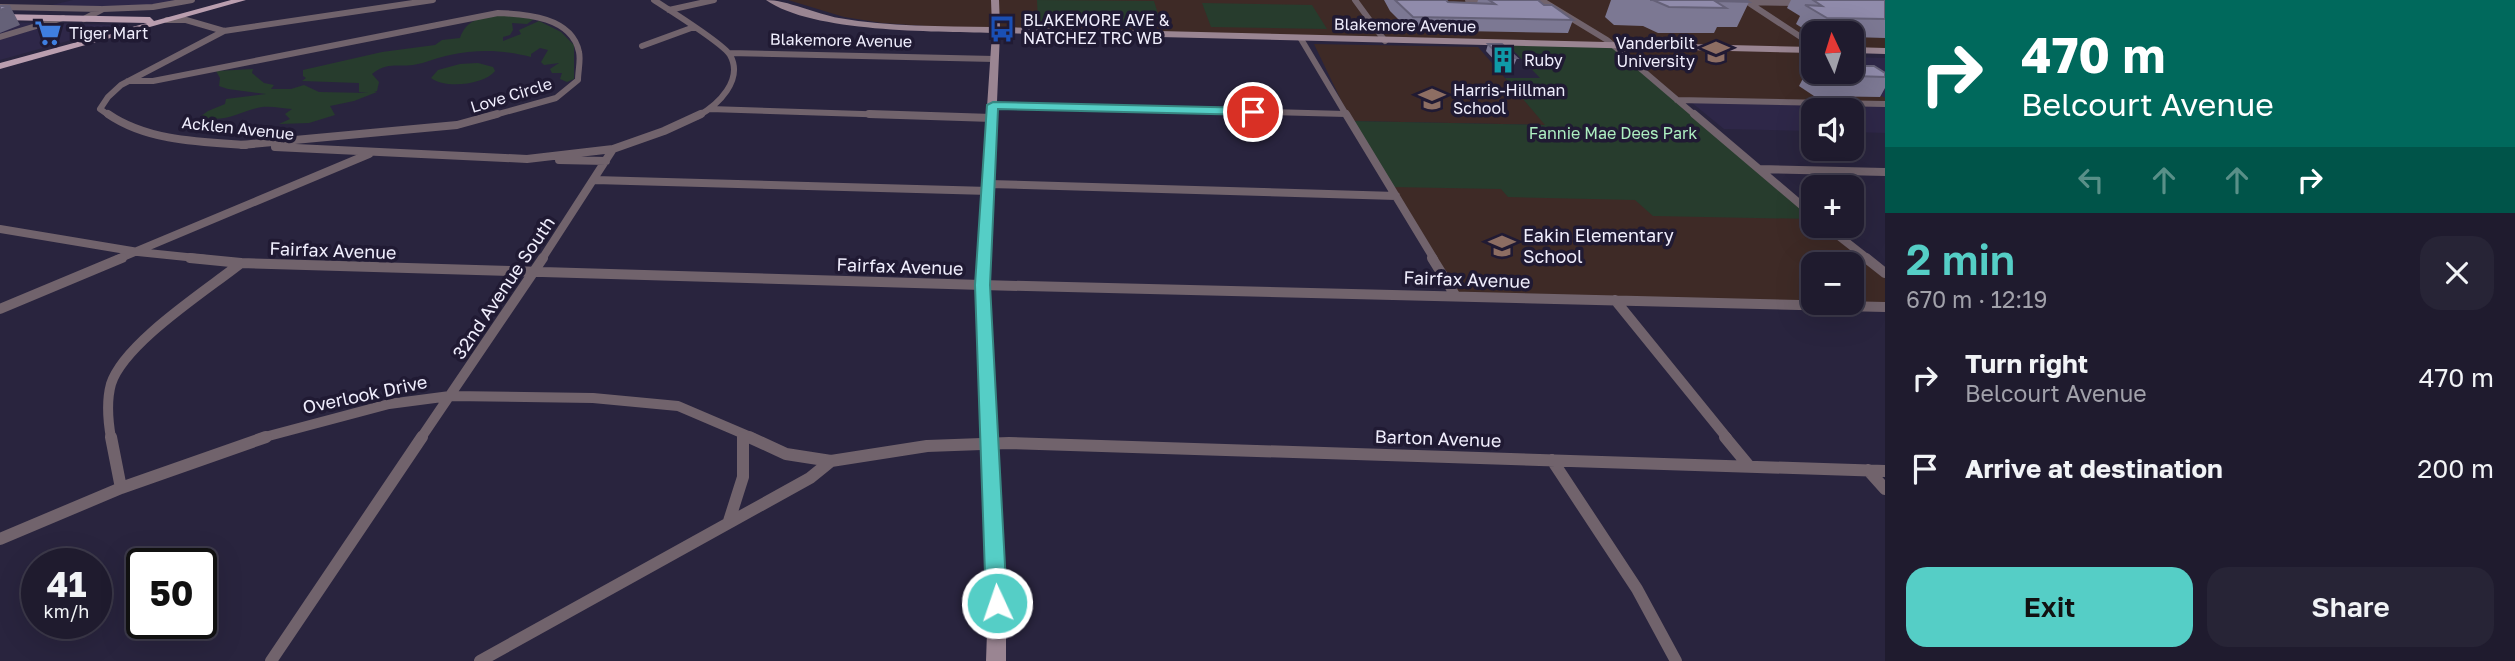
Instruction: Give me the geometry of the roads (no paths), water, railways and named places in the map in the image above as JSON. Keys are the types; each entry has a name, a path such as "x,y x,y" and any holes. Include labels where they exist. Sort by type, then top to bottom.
{"main road":[{"path":"0,66 241,0"},
{"name":"Blakemore Avenue","path":"770,0 804,13 848,23 996,31 1613,46 1801,47"},
{"path":"995,0 993,105 982,285 990,443 996,661"},
{"path":"0,17 167,20"},
{"path":"1864,50 1885,51"}],"street":[{"path":"0,7 103,9 153,7 191,0"},
{"path":"167,20 186,20 224,31 433,0"},
{"path":"613,149 674,128 710,109 731,84 734,74 729,53 654,0"},
{"path":"669,10 714,0"},
{"path":"1355,0 1385,41"},
{"path":"1468,0 1495,0"},
{"path":"1541,0 1613,46 1801,205"},
{"path":"1727,2 1811,3"},
{"path":"1747,2 1801,39"},
{"path":"84,19 103,9"},
{"name":"Love Circle","path":"128,81 153,81 498,13 540,16 575,40 579,52 578,80 565,93 482,120 457,125 241,145"},
{"path":"0,37 63,18"},
{"path":"642,46 694,27"},
{"name":"Acklen Avenue","path":"224,31 128,81 105,97 100,108 110,116 144,130 241,145 372,153 606,161"},
{"path":"1301,39 1455,295"},
{"name":"Blakemore Avenue","path":"729,53 994,59"},
{"path":"1677,100 1885,104"},
{"path":"993,105 1346,114"},
{"path":"710,109 992,118"},
{"name":"Acklen Avenue","path":"527,159 613,149"},
{"name":"32nd Avenue South","path":"271,661 533,273 613,149"},
{"path":"0,309 372,153"},
{"path":"1759,169 1885,172"},
{"path":"595,180 1396,196"},
{"name":"Fairfax Avenue","path":"0,229 138,252 241,263 533,273 1885,307"},
{"path":"1841,238 1885,274"},
{"path":"121,488 109,421 112,382 135,348 241,263"},
{"path":"1615,300 1749,466"},
{"name":"Overlook Drive","path":"0,539 121,488 273,434 389,404 450,396 593,398 678,406 786,454 831,461"},
{"path":"729,522 743,477 743,435"},
{"name":"Barton Avenue","path":"831,461 927,446 990,443 1885,471"},
{"path":"1552,460 1637,589 1676,661"},
{"path":"480,661 810,478 831,461"},
{"path":"1868,470 1885,489"}],"place":[{"name":"BLAKEMORE AVE & NATCHEZ TRC WB","path":"1002,29"},
{"name":"Tiger Mart","path":"48,33"},
{"name":"Vanderbilt University","path":"1716,52"},
{"name":"Ruby","path":"1503,60"},
{"name":"Harris-Hillman School","path":"1432,99"},
{"name":"Eakin Elementary School","path":"1502,246"}],"park label":[{"name":"Fannie Mae Dees Park","path":"1613,133"}]}
